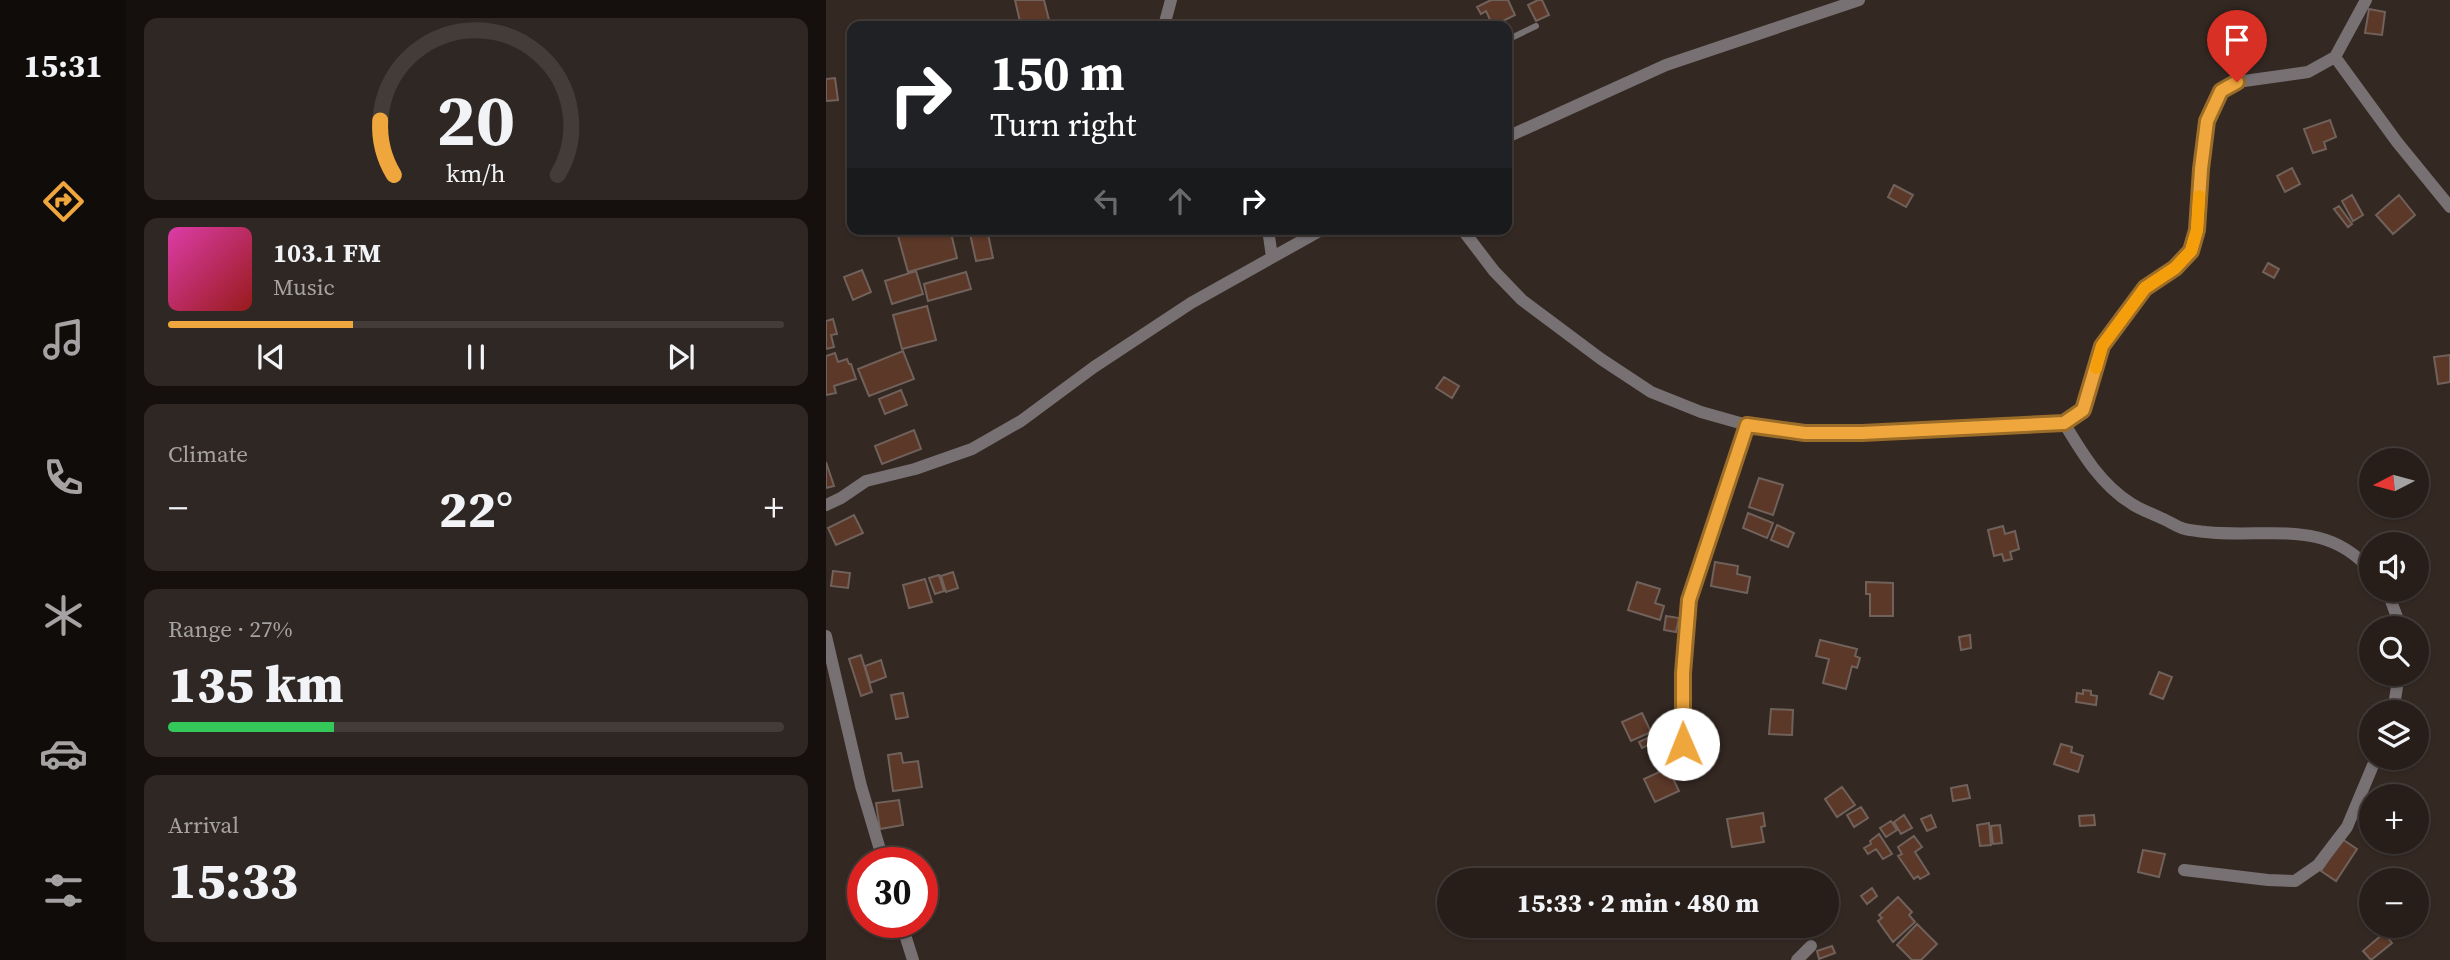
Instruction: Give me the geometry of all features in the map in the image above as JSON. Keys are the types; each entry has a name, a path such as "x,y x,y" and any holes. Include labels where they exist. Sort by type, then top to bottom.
{"street":[{"path":"1165,21 1171,0"},
{"path":"1512,135 1666,65 1859,0"},
{"path":"1467,235 1494,271 1522,300 1651,393 1701,412 1747,425 1805,433 1862,433 2064,423 2083,410 2102,346 2145,288 2175,268 2191,251 2197,230 2207,121 2221,91 2237,82 2308,72 2335,57 2366,0"},
{"path":"2335,57 2397,142 2450,207"},
{"path":"1269,235 1272,257"},
{"path":"826,505 866,481 915,469 972,449 992,438 1021,421 1094,367 1181,310 1310,235"},
{"path":"2064,423 2086,460 2119,496 2185,529 2230,534 2279,532 2311,535 2331,541 2359,557"},
{"path":"1683,744 1683,673 1689,600 1747,425"},
{"path":"826,636 861,786 879,847"},
{"path":"2184,870 2295,881 2318,866 2347,827 2371,770"},
{"path":"905,938 910,958"},
{"path":"1797,960 1811,946"}],"lane":[{"path":"1512,38 1536,26"}],"building":[{"path":"1015,0 1044,0 1049,20 1020,21"},
{"path":"1491,0 1508,0 1515,15 1503,21 1491,21 1486,11 1481,14 1477,7"},
{"path":"1542,0 1549,15 1536,21 1528,5"},
{"path":"2369,9 2385,12 2382,35 2365,33"},
{"path":"835,78 838,100 826,101 826,79"},
{"path":"2330,120 2336,137 2324,142 2326,149 2313,153 2304,129"},
{"path":"2292,168 2300,184 2285,192 2277,176"},
{"path":"1894,185 1913,195 1906,207 1888,197"},
{"path":"2352,195 2363,215 2353,221 2342,201"},
{"path":"2399,195 2415,215 2393,234 2376,215"},
{"path":"2339,206 2352,224 2348,227 2334,209"},
{"path":"951,235 957,258 908,272 898,236"},
{"path":"970,235 988,235 993,258 976,261"},
{"path":"2268,263 2279,269 2274,278 2263,272"},
{"path":"862,270 871,292 853,300 844,277"},
{"path":"916,271 923,294 892,304 885,281"},
{"path":"966,272 971,289 928,301 924,284"},
{"path":"927,306 936,340 902,349 893,315"},
{"path":"833,319 837,334 831,335 834,347 826,349 826,321"},
{"path":"903,351 914,379 869,396 858,369"},
{"path":"835,353 838,362 847,359 856,379 834,386 836,393 826,395 826,356"},
{"path":"2450,355 2450,382 2438,384 2434,357"},
{"path":"1444,377 1459,386 1452,398 1436,388"},
{"path":"901,390 907,405 885,414 879,399"},
{"path":"914,430 921,449 882,464 875,446"},
{"path":"826,462 834,486 826,488"},
{"path":"1759,478 1783,485 1773,515 1749,507"},
{"path":"1748,513 1773,523 1767,538 1743,528"},
{"path":"854,515 863,533 836,545 828,528"},
{"path":"1777,525 1794,533 1788,547 1771,540"},
{"path":"2003,526 2005,534 2015,531 2019,549 2010,552 2012,559 2004,561 2002,554 1994,556 1988,530"},
{"path":"1715,562 1738,566 1737,574 1750,577 1747,593 1711,586"},
{"path":"833,571 850,573 848,588 831,586"},
{"path":"953,572 958,588 946,592 941,576"},
{"path":"939,575 944,591 935,594 929,578"},
{"path":"925,579 932,602 909,608 903,585"},
{"path":"1637,582 1660,589 1655,603 1664,606 1660,620 1628,610"},
{"path":"1866,582 1893,583 1893,616 1870,616 1870,594 1866,594"},
{"path":"1666,616 1679,618 1676,632 1664,630"},
{"path":"1970,635 1971,648 1961,650 1959,637"},
{"path":"1820,640 1857,649 1855,656 1860,658 1857,668 1852,666 1846,689 1823,683 1829,659 1816,656"},
{"path":"861,655 872,692 861,696 849,659"},
{"path":"881,660 886,677 870,683 865,666"},
{"path":"2159,672 2172,677 2163,699 2150,694"},
{"path":"2083,690 2091,691 2091,695 2097,696 2096,705 2076,702 2077,693 2083,694"},
{"path":"903,693 908,717 896,719 891,695"},
{"path":"1771,709 1793,710 1792,735 1769,734"},
{"path":"1642,713 1651,732 1631,741 1622,722"},
{"path":"1652,736 1655,742 1642,748 1639,742"},
{"path":"2061,744 2072,747 2071,752 2083,756 2078,772 2054,764"},
{"path":"901,753 903,763 918,761 922,787 893,791 888,755"},
{"path":"1668,768 1679,791 1655,802 1644,779"},
{"path":"1967,785 1970,798 1953,801 1951,788"},
{"path":"1842,787 1855,805 1837,817 1825,799"},
{"path":"899,800 903,825 880,829 876,803"},
{"path":"1861,807 1868,818 1854,827 1847,815"},
{"path":"1763,813 1765,826 1761,827 1764,842 1732,847 1727,819"},
{"path":"1904,815 1912,828 1901,834 1894,822"},
{"path":"1931,815 1936,827 1927,831 1921,819"},
{"path":"2094,815 2095,825 2080,826 2079,816"},
{"path":"1891,821 1897,830 1886,837 1880,828"},
{"path":"1989,823 1991,845 1980,846 1977,825"},
{"path":"2000,825 2002,843 1993,844 1991,826"},
{"path":"1879,834 1892,854 1883,859 1876,849 1868,854 1864,848"},
{"path":"1914,836 1922,847 1915,852 1929,874 1920,879 1918,876 1914,879 1898,856 1902,854 1898,847"},
{"path":"2342,839 2357,849 2336,881 2321,871"},
{"path":"2143,850 2165,854 2159,877 2138,872"},
{"path":"1872,888 1877,896 1867,904 1861,896"},
{"path":"1898,897 1912,912 1909,915 1915,922 1893,942 1878,921 1882,918 1879,915"},
{"path":"1917,924 1937,944 1921,960 1912,960 1897,945"},
{"path":"2378,938 2388,938 2392,943 2371,960 2363,951"},
{"path":"1832,946 1835,953 1819,959 1817,951"}],"slow traffic":[{"path":"2096,368 2102,346 2145,288 2175,268 2191,251 2197,230 2199,196"}],"route":[{"path":"1683,744 1683,673 1689,600 1747,425 1805,433 1862,433 2064,423 2083,410 2102,346 2145,288 2175,268 2191,251 2197,230 2207,121 2221,91 2237,82"}]}
